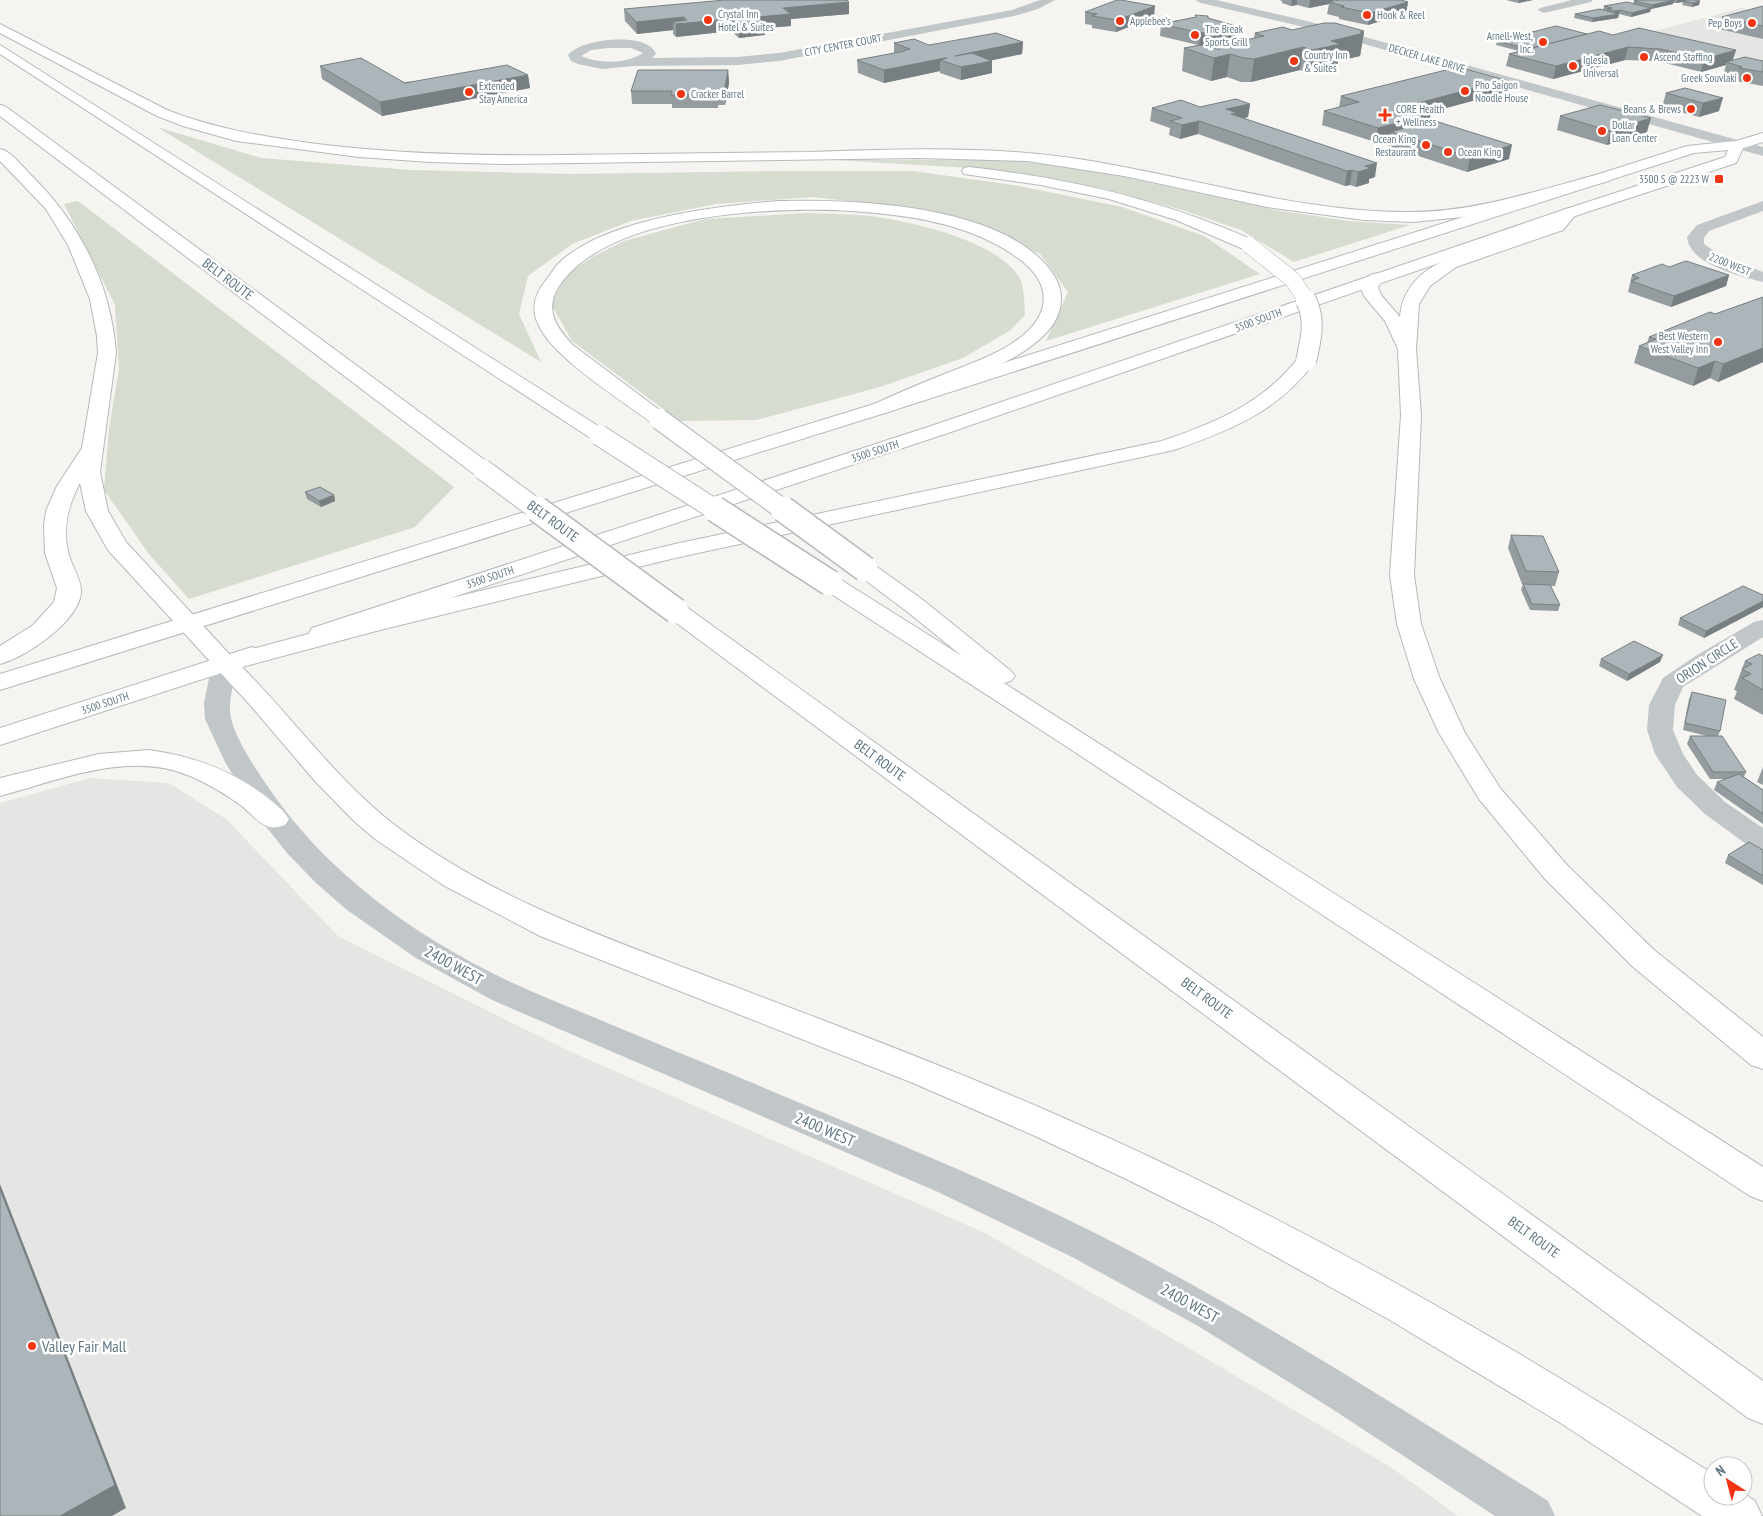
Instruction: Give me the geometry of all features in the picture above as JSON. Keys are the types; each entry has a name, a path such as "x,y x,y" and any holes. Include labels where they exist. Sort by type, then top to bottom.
{"main road":[{"path":"0,28 162,113 218,132 306,152 371,160 437,165 829,164 946,169 1030,179 1114,196 1183,216 1249,245 1288,275 1305,295 1311,312 1314,329 1312,345 1306,361 1286,386 1253,410 1228,423 1166,446 675,551 392,620 225,664"},
{"path":"0,49 1071,737 1763,1186"},
{"name":"BELT ROUTE","path":"0,109 482,469 1763,1405"},
{"path":"218,132 318,149 434,159 502,160 940,154 1027,157 1126,171 1295,208 1377,217 1435,216 1470,212 1604,178"},
{"path":"0,682 881,408 1692,149 1738,145 1763,137"},
{"name":"3500 SOUTH","path":"0,737 941,429 1376,278 1731,160 1738,145"},
{"path":"0,153 47,200 68,229 77,245 96,296 106,334 106,353 103,386 89,472 92,494 105,528 116,545 258,698 332,784 365,815 404,846 449,875 497,902 551,928 931,1075 1050,1127 1173,1186 1295,1249 1425,1321 1562,1403 1740,1516"},
{"path":"881,408 993,360 1014,349 1033,335 1049,316 1052,306 1050,285 1037,265 1014,248 964,226 919,214 852,206 785,205 714,212 663,222 612,239 580,256 558,274 545,296 544,318 556,339 567,350 659,420 964,644 1071,737"},
{"path":"1568,213 1557,227 1450,264 1434,273 1423,283 1410,304 1407,349 1411,415 1402,575 1408,624 1427,679 1452,732 1489,792 1556,872 1643,958 1763,1056"},
{"path":"1376,278 1369,286 1373,296 1393,320 1407,349"},
{"path":"0,656 36,635 52,622 66,602 69,593 57,553 54,536 56,520 59,503 66,486 77,468 91,451"},
{"path":"0,787 67,768 98,762 127,759 177,762 214,776 243,794 275,819"}],"street":[{"name":"CITY CENTER COURT","path":"1028,0 991,10 765,53 718,55 649,51 638,46 608,44 588,47 574,55 579,60 596,64 737,61 779,57 1014,13 1049,0"},
{"name":"DECKER LAKE DRIVE","path":"1202,0 1303,23 1738,145"},
{"path":"1544,10 1587,0"},
{"name":"CITY CENTER COURT","path":"632,62 646,57 650,54 649,51"},
{"path":"1738,145 1763,152"},
{"name":"2200 WEST","path":"1763,206 1703,228 1695,234 1694,238 1696,247 1709,257 1763,277"},
{"name":"ORION CIRCLE","path":"1763,627 1703,662 1672,683 1662,705 1660,730 1669,754 1688,781 1715,808 1763,842"},
{"name":"2400 WEST","path":"225,664 217,713 240,766 275,819 306,857 346,894 392,929 446,963 512,996 951,1182 1087,1247 1212,1314 1344,1394 1533,1516"}],"shaded area":[{"path":"1742,8 1763,13 1763,63 1643,34"},
{"path":"157,127 261,158 411,170 573,174 913,171 1019,186 1122,207 1204,236 1260,274 1046,341 1068,292 1040,254 983,226 912,208 812,197 716,204 631,221 572,244 528,276 519,314 541,362"},
{"path":"835,160 1011,160 1100,172 1281,211 1349,221 1410,225 1294,262 1241,230 1179,209 1104,189 969,168"},
{"path":"78,201 454,487 415,527 189,599 149,554 104,490 109,429 119,369 115,305 64,204"},
{"path":"807,213 886,218 927,227 970,242 989,251 1005,262 1017,274 1023,288 1025,315 1011,330 963,358 880,387 756,420 679,421 572,341 551,304 566,275 594,256 624,241 705,219"},
{"name":"Valley Fair Mall","path":"90,778 169,783 226,819 338,936 569,1051 983,1232 1139,1319 1389,1466 1458,1516 0,1516 0,803"}],"building":[{"path":"725,0 847,0 849,2 783,8 791,14 757,17 765,23 738,26 731,19 676,24 673,22 687,20 684,17 636,22 624,9"},
{"path":"1117,0 1155,6 1117,20 1092,16 1097,14 1085,12"},
{"path":"1340,0 1401,0 1408,2 1370,13 1341,7 1344,6 1329,2"},
{"path":"1674,0 1652,5 1634,1"},
{"path":"1683,1 1700,1 1693,3"},
{"path":"1627,2 1651,8 1632,13 1607,9 1612,8 1604,6"},
{"path":"1763,6 1763,26 1722,17"},
{"path":"1600,9 1619,14 1593,18 1575,14"},
{"path":"1195,15 1208,16 1208,18 1236,26 1201,33 1161,24 1196,17"},
{"path":"1324,23 1335,23 1364,31 1360,32 1364,33 1331,41 1341,44 1312,50 1303,47 1254,59 1230,54 1214,58 1184,48 1201,45 1221,49 1215,47 1264,36 1255,33 1283,27 1292,30"},
{"path":"1556,26 1587,34 1528,49 1497,41"},
{"path":"1639,28 1736,50 1704,59 1660,49 1628,47 1556,66 1509,54 1599,31 1613,35"},
{"path":"996,33 1023,42 955,56 972,53 992,61 961,67 940,60 947,58 945,58 884,70 857,60 905,51 910,49 894,43 914,39 929,45"},
{"path":"1745,57 1763,61 1763,72 1739,68 1742,67 1726,62"},
{"path":"361,58 405,83 507,65 528,75 380,102 320,66"},
{"path":"1458,67 1505,80 1411,105 1431,111 1415,115 1420,117 1378,128 1324,111 1359,102 1341,96"},
{"path":"638,70 728,70 724,92 717,92 717,94 671,95 672,91 631,91"},
{"path":"1685,88 1723,98 1703,103 1666,93"},
{"path":"1236,99 1250,104 1226,109 1237,113 1231,114 1377,163 1365,166 1371,168 1358,172 1347,171 1199,121 1182,125 1170,121 1182,118 1152,108 1181,100 1200,107"},
{"path":"1600,105 1651,118 1610,131 1560,116"},
{"path":"1432,120 1512,145 1470,157 1391,132"},
{"path":"1686,261 1729,275 1674,296 1631,281 1639,278 1632,275 1662,264 1669,267"},
{"name":"Best Western West Valley Inn","path":"1763,297 1763,348 1723,364 1715,361 1698,368 1639,346 1656,339 1649,337 1710,312 1715,314"},
{"path":"320,487 334,495 319,501 305,492"},
{"path":"1511,535 1543,536 1559,572 1526,571"},
{"path":"1523,584 1550,585 1560,605 1532,604"},
{"path":"1743,586 1763,595 1763,601 1706,631 1680,618"},
{"path":"1634,641 1663,655 1629,674 1601,659"},
{"path":"1759,654 1763,656 1763,690 1742,678 1751,674 1742,669 1752,664 1745,661"},
{"path":"1692,692 1726,700 1720,731 1685,723"},
{"path":"1690,736 1722,736 1746,772 1713,772"},
{"path":"1739,774 1763,790 1763,814 1717,782"},
{"path":"1749,842 1763,850 1763,876 1728,855"},
{"name":"Valley Fair Mall","path":"0,1189 115,1485 60,1516 0,1516"}],"place":[{"name":"Hook & Reel","path":"1367,15"},
{"name":"Crystal Inn Hotel & Suites","path":"708,20"},
{"name":"Applebee's","path":"1120,21"},
{"name":"Pep Boys","path":"1752,23"},
{"name":"The Break Sports Grill","path":"1195,35"},
{"name":"Arnell-West, Inc.","path":"1543,42"},
{"name":"Ascend Staffing","path":"1644,57"},
{"name":"Country Inn & Suites","path":"1294,61"},
{"name":"Iglesia Universal","path":"1573,66"},
{"name":"Greek Souvlaki","path":"1747,78"},
{"name":"Pho Saigon Noodle House","path":"1465,91"},
{"name":"Extended Stay America","path":"469,92"},
{"name":"Cracker Barrel","path":"681,94"},
{"name":"Beans & Brews","path":"1691,109"},
{"name":"CORE Health + Wellness","path":"1385,115"},
{"name":"Dollar Loan Center","path":"1602,131"},
{"name":"Ocean King Restaurant","path":"1426,145"},
{"name":"Ocean King","path":"1448,152"},
{"name":"3500 S @ 2223 W","path":"1719,179"},
{"name":"Best Western West Valley Inn","path":"1718,342"},
{"name":"Valley Fair Mall","path":"32,1346"}]}
